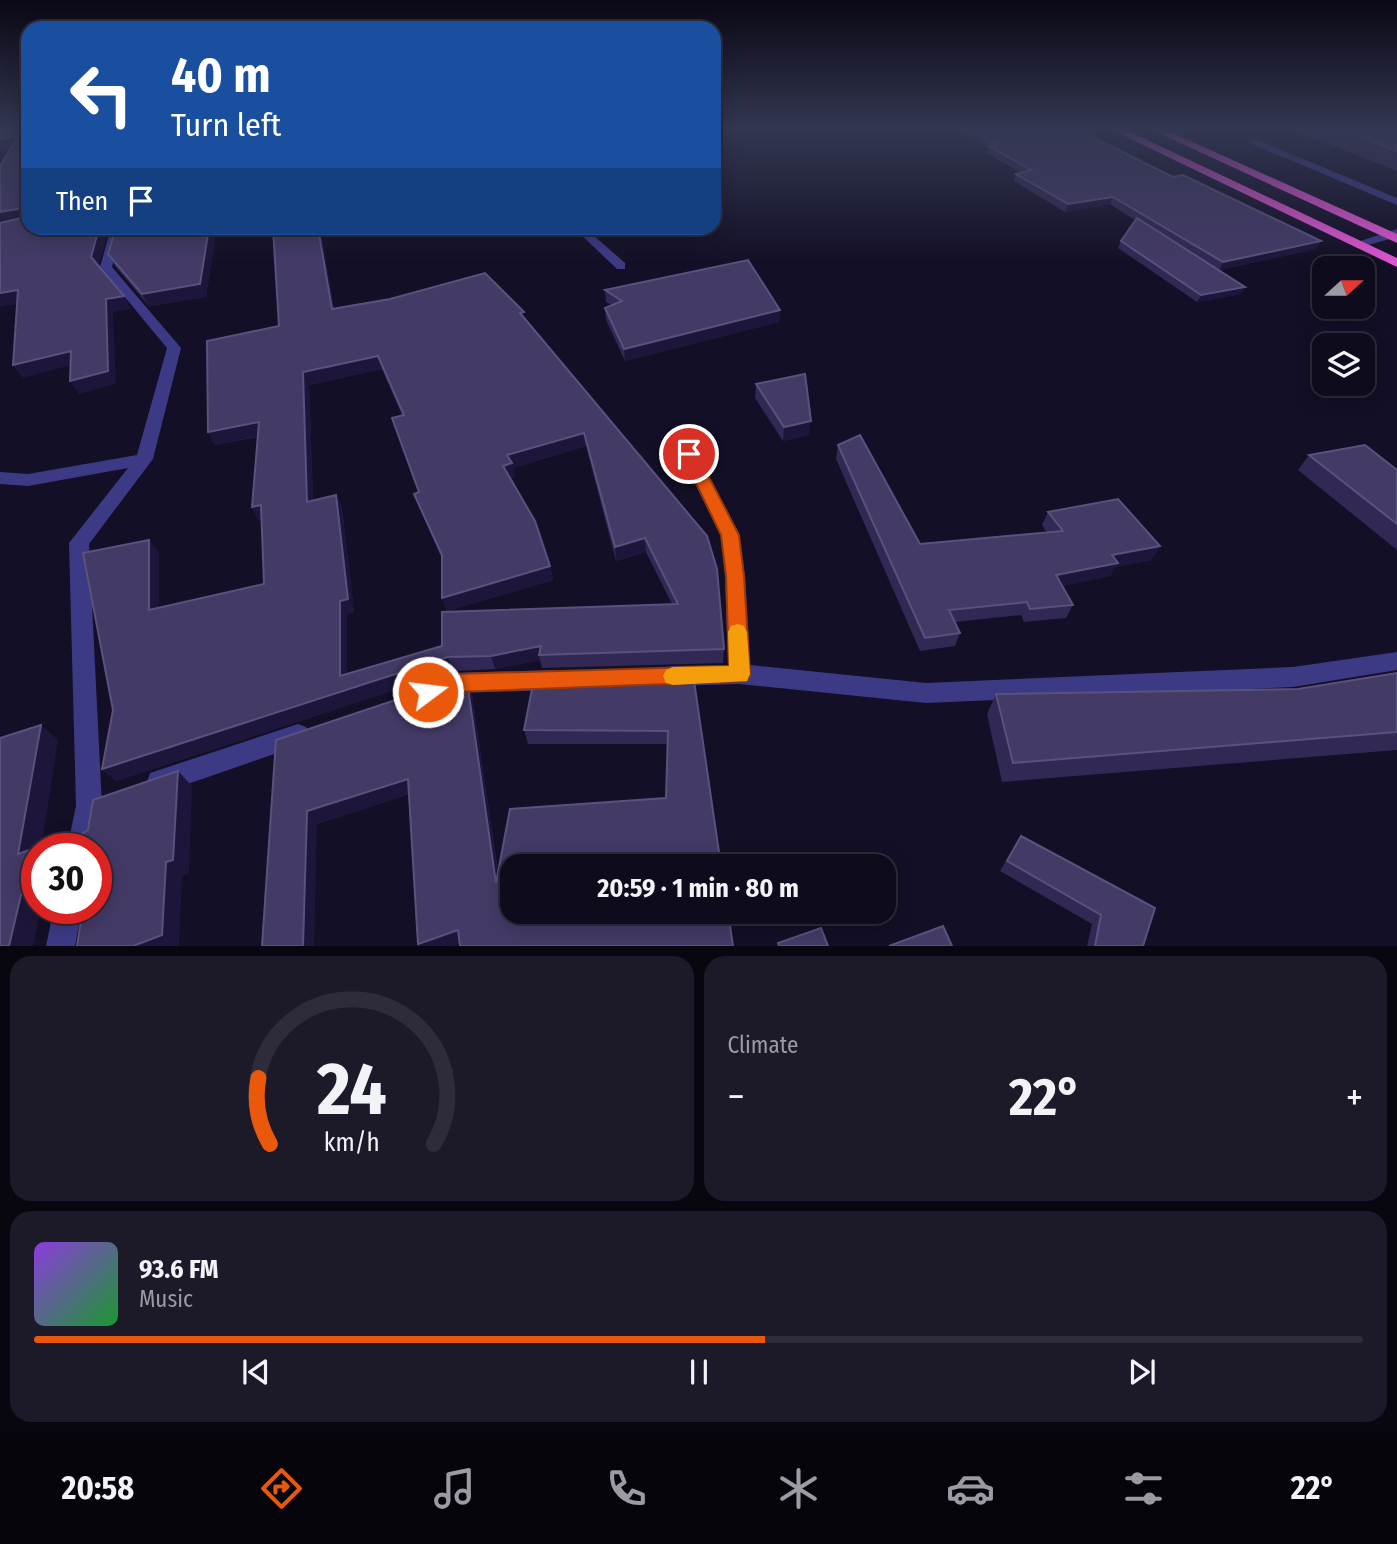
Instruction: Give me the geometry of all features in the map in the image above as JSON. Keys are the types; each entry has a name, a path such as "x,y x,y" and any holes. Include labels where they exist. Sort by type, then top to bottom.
{"highway":[{"path":"1209,174 1397,263"},
{"path":"1255,174 1395,236"}],"street":[{"path":"1331,174 1397,202"},
{"path":"83,833 89,806 79,543 144,458 174,348 106,267 115,235"},
{"path":"587,235 621,266"},
{"path":"1357,244 1395,236"},
{"path":"689,454 730,535 735,576 739,674"},
{"path":"0,478 28,480 144,458"},
{"path":"644,677 739,674 926,693 1293,677 1397,661"},
{"path":"428,692 454,683 576,679"},
{"path":"141,788 323,727"},
{"path":"89,806 115,797"},
{"path":"61,946 65,924"}],"building":[{"path":"0,174 21,174 21,208 0,212"},
{"path":"1016,174 1183,175 1321,241 1223,262 1113,197 1068,204"},
{"path":"21,218 21,235 97,235 91,257 124,296 106,299 108,371 70,381 71,351 13,365 18,290 0,293 0,223"},
{"path":"1137,218 1245,287 1201,295 1121,241"},
{"path":"114,235 208,235 200,284 142,294 108,254"},
{"path":"273,235 319,235 332,309 390,299 485,273 524,312 520,313 707,536 717,569 724,649 539,655 541,646 491,656 448,657 102,769 113,710 83,553 149,540 149,610 264,584 261,505 252,507 259,422 208,432 207,341 279,326","holes":["378,356 404,415 392,418 419,492 414,494 442,555 442,598 550,566 535,521 503,466 512,463 507,455 584,433 615,547 645,538 678,604 442,612 442,646 340,676 340,601 348,599 336,495 307,502 303,372"]},
{"path":"748,260 780,310 624,349 605,308 622,301 605,290"},
{"path":"805,374 811,421 784,427 756,384"},
{"path":"860,435 920,544 1063,531 1048,512 1118,499 1160,546 1112,555 1118,563 1056,575 1073,605 1030,609 1027,602 949,610 960,633 925,638 838,445"},
{"path":"1365,445 1397,470 1397,524 1309,455"},
{"path":"1397,673 1397,732 1013,763 996,694 1298,689"},
{"path":"693,674 719,854 501,854 510,809 666,798 668,731 524,730 534,679"},
{"path":"467,681 496,883 500,862 500,924 730,924 733,946 460,946 458,930 418,944 408,779 307,811 303,946 262,946 276,740 449,682"},
{"path":"41,725 18,854 21,853 21,895 9,946 0,946 0,738"},
{"path":"178,771 173,860 166,862 162,935 133,946 77,946 80,924 112,924 112,833 83,833 88,830 93,800"},
{"path":"1021,836 1155,908 1143,946 1095,946 1101,915 1007,861"},
{"path":"943,926 952,946 889,946"},
{"path":"821,928 828,946 779,946 778,943"}],"slow traffic":[{"path":"673,676 739,674 738,632"}],"route":[{"path":"428,692 454,683 739,674 735,576 730,535 689,454"}]}
